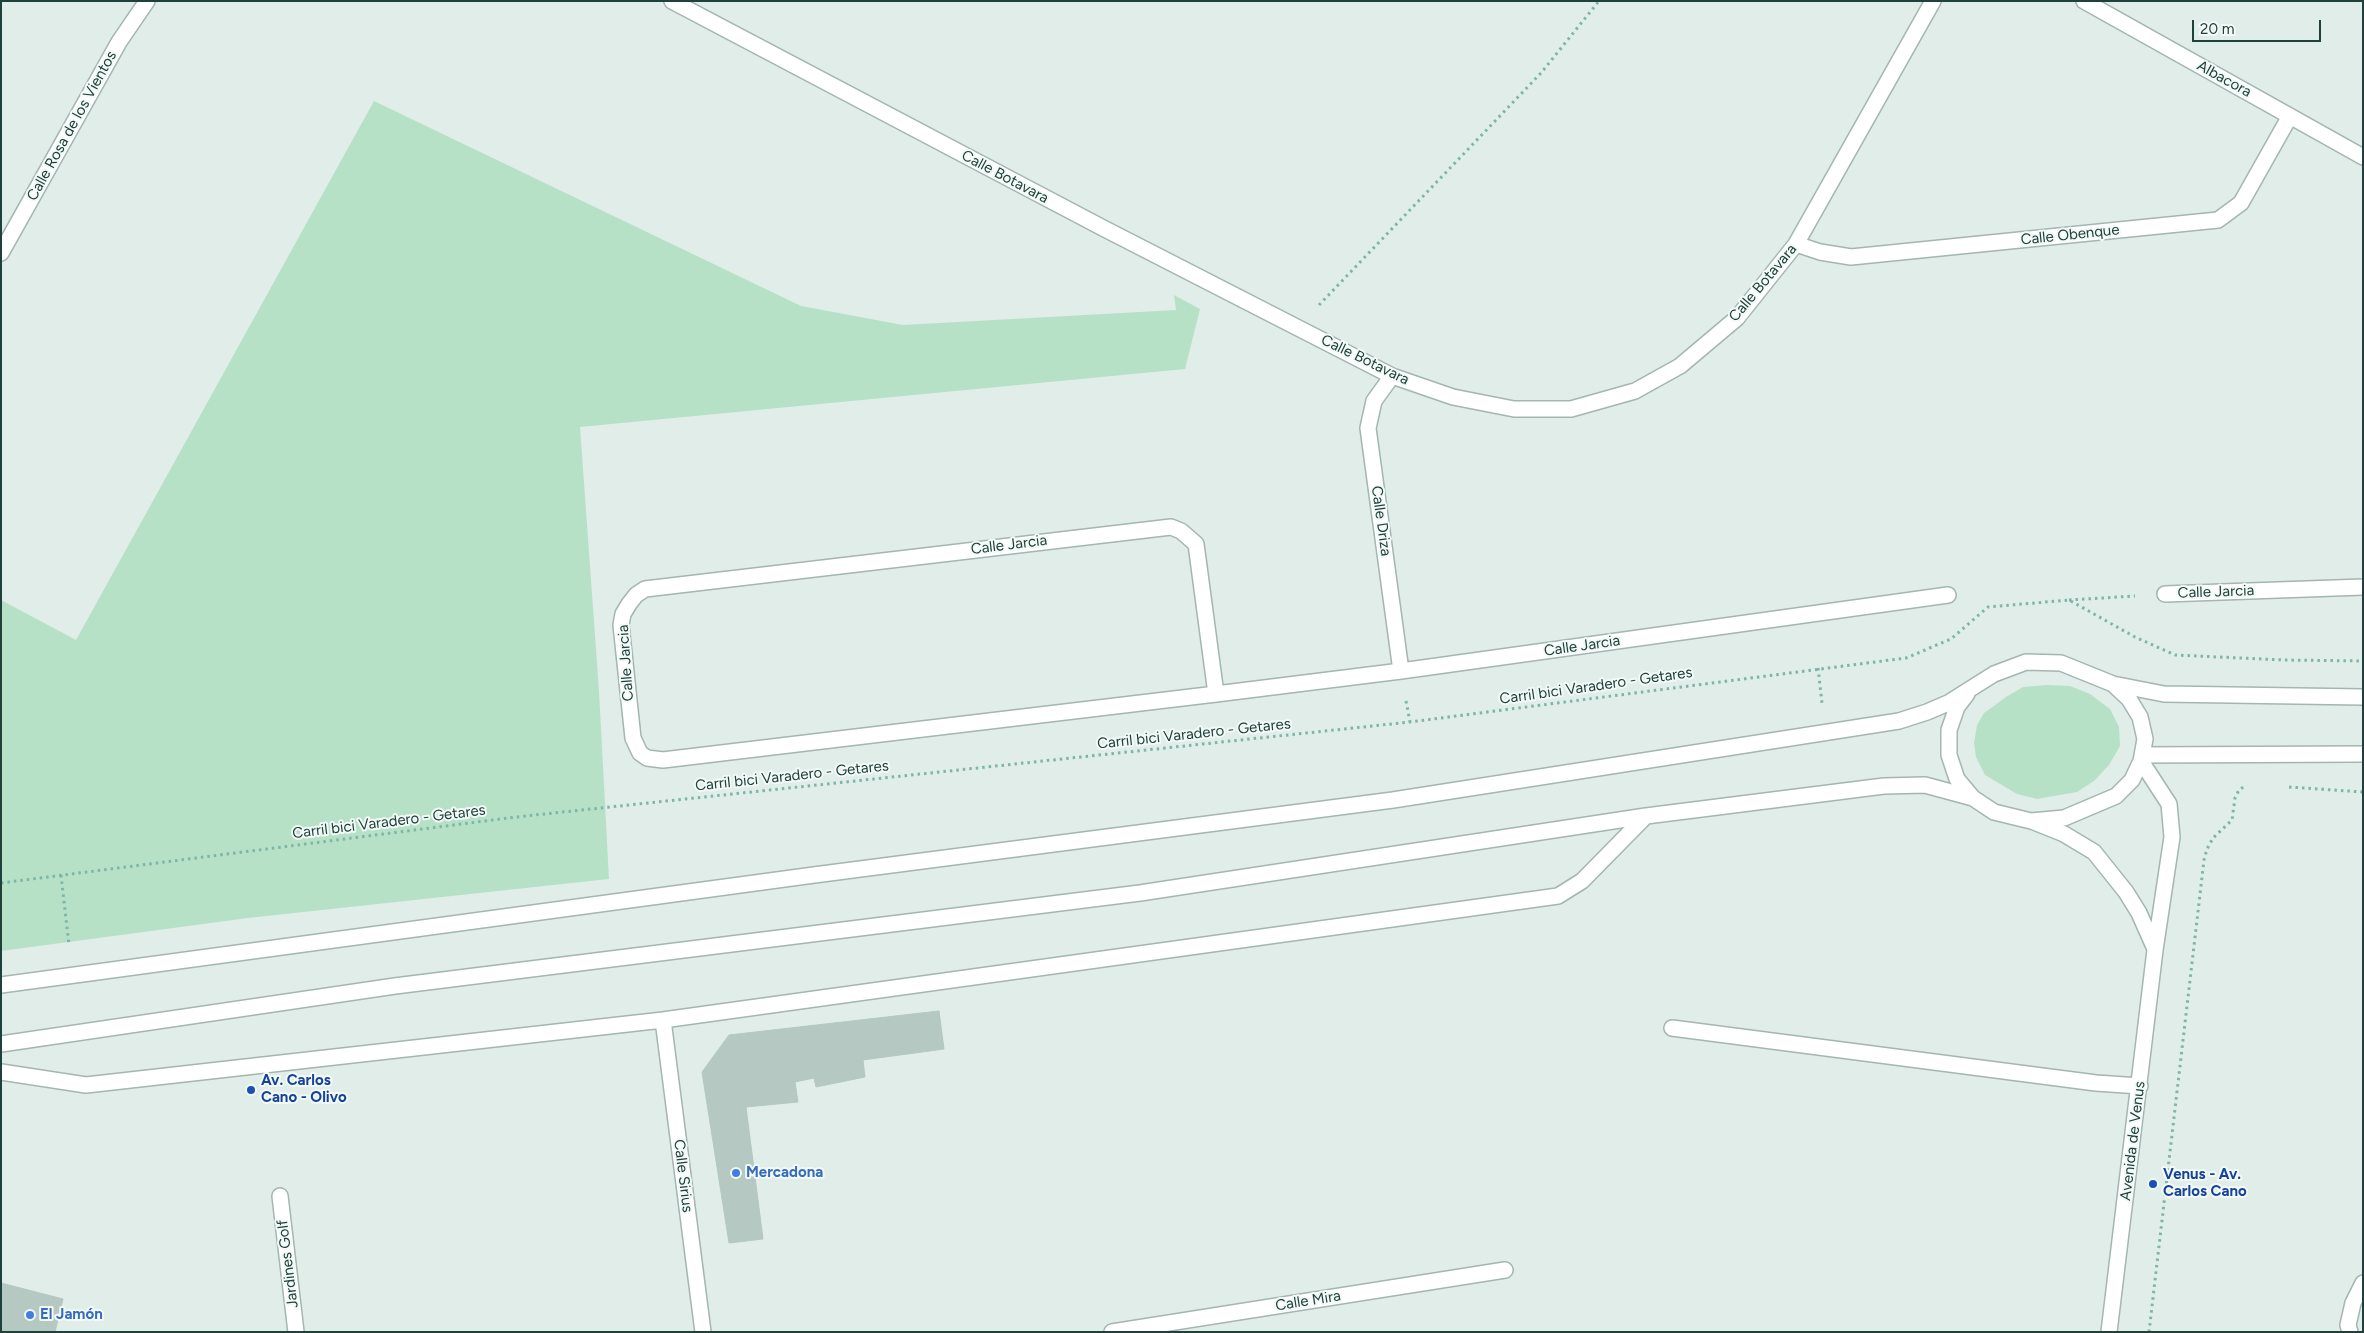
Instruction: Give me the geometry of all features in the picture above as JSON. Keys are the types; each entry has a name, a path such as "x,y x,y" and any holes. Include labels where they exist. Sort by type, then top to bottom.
{"street":[{"name":"Calle Rosa de los Vientos","path":"1,253 119,42 147,1"},
{"name":"Calle Botavara","path":"672,1 1103,228 1392,376 1453,397 1514,409 1571,409 1635,391 1680,366 1737,318 1796,244 1933,1"},
{"name":"Albacora","path":"2084,1 2363,157"},
{"name":"Calle Obenque","path":"1796,244 1820,252 1851,257 2218,220 2241,203 2290,116"},
{"name":"Calle Driza","path":"1392,376 1374,401 1368,428 1401,671"},
{"name":"Calle Jarcia","path":"1216,694 1196,544 1185,534 1171,527 645,589 636,595 629,604 623,614 621,625 633,738 640,753 654,760 1216,694 1401,671 1948,595"},
{"name":"Calle Jarcia","path":"2165,594 2363,586"},
{"path":"1,985 814,875 1393,800 1899,721 1941,706 1994,674 2026,662 2061,663 2113,684 2164,694 2363,696"},
{"path":"2032,821 2064,818 2116,796 2132,780 2142,758 2145,739 2140,717 2130,698 2113,684"},
{"path":"1972,798 1957,779 1949,755 1949,730 1957,707 1973,687"},
{"path":"2142,758 2238,753 2363,754"},
{"name":"Avenida de Venus","path":"2109,1332 2155,950 2172,837 2169,804 2142,758"},
{"path":"1,1044 395,986 1140,892 1646,816 1884,786 1925,785 1972,798 1994,812 2032,821 2064,834 2094,852 2135,906 2155,950"},
{"path":"1,1072 86,1085 663,1020 1558,896 1582,882 1646,816"},
{"name":"Calle Sirius","path":"663,1020 703,1332"},
{"path":"1672,1028 2096,1083 2140,1086"},
{"name":"Jardines Golf","path":"280,1196 296,1332"},
{"name":"Calle Mira","path":"1112,1332 1505,1270"},
{"path":"2350,1332 2348,1325 2352,1303 2363,1283"}],"path":[{"path":"1298,327 1541,73 1599,1"},
{"name":"Calle Jarcia","path":"2069,600 2165,594"},
{"path":"2069,600 2135,637 2175,655 2284,660 2363,661"},
{"name":"Carril bici Varadero - Getares","path":"1,883 516,817 1410,722 1906,658 1951,639 1988,607 2069,600"},
{"path":"2149,1332 2204,860 2213,838 2232,820 2235,798 2239,790 2251,784"},
{"path":"2285,787 2363,792"}],"green space":[{"path":"374,101 801,306 903,325 1176,310 1174,295 1200,309 1185,369 580,427 599,691 609,879 248,918 1,951 1,600 76,640"},
{"path":"2070,686 2090,694 2110,709 2119,727 2120,746 2109,765 2094,781 2077,792 2037,799 2017,794 1985,775 1976,757 1974,743 1977,725 1984,713 2023,687"}],"building":[{"name":"Mercadona","path":"939,1011 944,1049 863,1060 865,1077 816,1087 814,1078 795,1082 798,1102 746,1107 763,1239 729,1243 702,1072 729,1035"},
{"name":"El Jamón","path":"1,1283 63,1299 55,1332 1,1332"}],"place":[{"name":"Av. Carlos Cano - Olivo","path":"251,1090"},
{"name":"Mercadona","path":"736,1173"},
{"name":"Venus - Av. Carlos Cano","path":"2153,1184"},
{"name":"El Jamón","path":"30,1315"}]}
